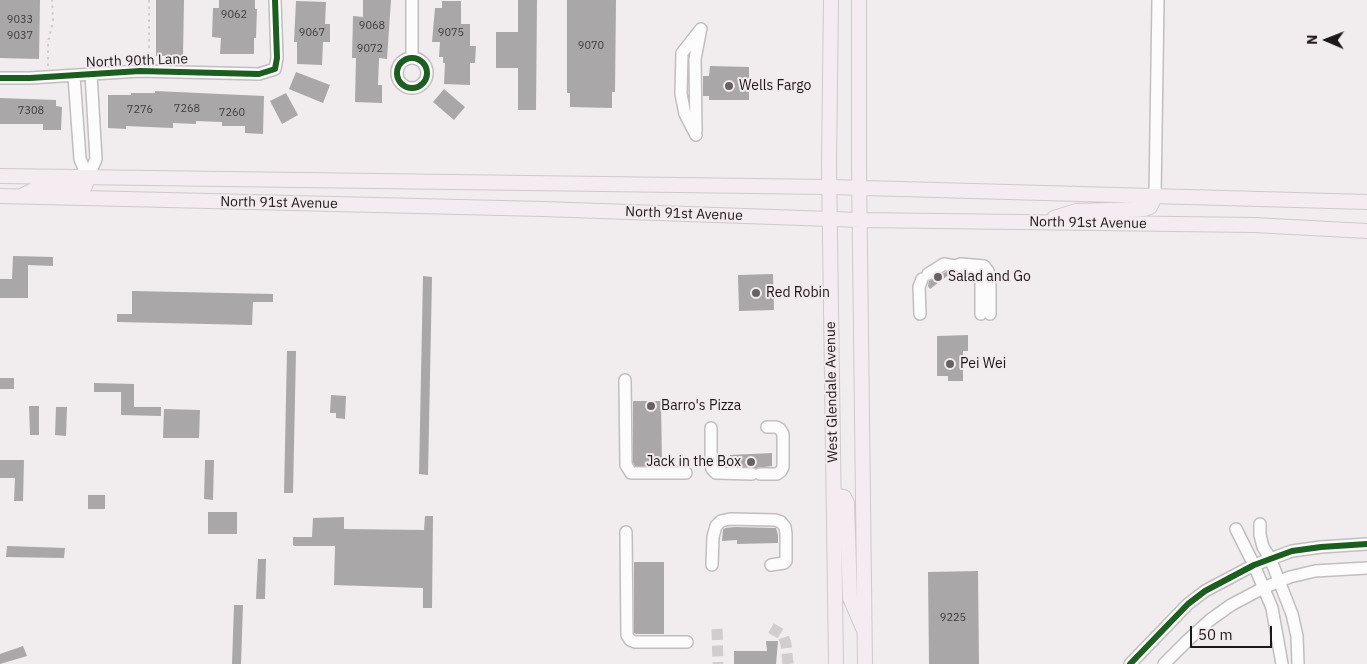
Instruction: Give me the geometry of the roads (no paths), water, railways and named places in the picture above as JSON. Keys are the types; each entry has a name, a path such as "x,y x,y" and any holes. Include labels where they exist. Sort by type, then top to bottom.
{"main road":[{"name":"West Glendale Avenue","path":"831,0 829,188 836,664"},
{"path":"859,0 859,188 865,664"},
{"name":"North 91st Avenue","path":"0,176 859,188 1367,202"},
{"path":"20,197 40,187 83,188 88,178"},
{"path":"510,209 511,184"},
{"name":"North 91st Avenue","path":"0,196 860,220 1246,225 1367,231"},
{"path":"1041,222 1076,211 1144,209 1150,207 1155,197"},
{"path":"834,496 844,496 847,503 850,598 865,633"}],"street":[{"name":"North 90th Lane","path":"0,78 148,71 259,74 275,69 277,58 275,0"},
{"path":"412,0 412,58"},
{"path":"1155,197 1158,0"},
{"path":"701,29 695,59 696,135 688,118 681,94 682,53 701,29"},
{"path":"88,178 96,159 91,74"},
{"path":"74,76 80,159 88,178"},
{"path":"920,314 918,287 925,276 944,264 955,266 961,264 984,266 988,271 990,279 986,314"},
{"path":"625,380 626,466 631,473 686,473"},
{"path":"711,428 712,469 716,474 777,474 783,466 783,434 776,427 767,428"},
{"path":"712,565 713,537 716,526 721,521 730,519 776,520 781,522 785,527 786,534 786,561 771,565"},
{"path":"1260,524 1263,547 1270,558 1295,625 1298,664"},
{"path":"1236,529 1272,608 1282,664"},
{"path":"626,532 628,635 630,640 635,642 687,642"},
{"path":"1130,664 1188,604 1205,591 1254,565 1292,551 1308,548 1367,544"},
{"path":"1164,664 1210,620 1231,605 1263,588 1279,581 1315,571 1367,568"}],"tunnel":[{"path":"771,628 783,635 788,664"},
{"path":"717,629 718,664"}],"place":[{"name":"Wells Fargo","path":"729,86"},
{"name":"Salad and Go","path":"938,277"},
{"name":"Red Robin","path":"756,293"},
{"name":"Pei Wei","path":"950,364"},
{"name":"Barro's Pizza","path":"651,406"},
{"name":"Jack in the Box","path":"751,462"}]}
